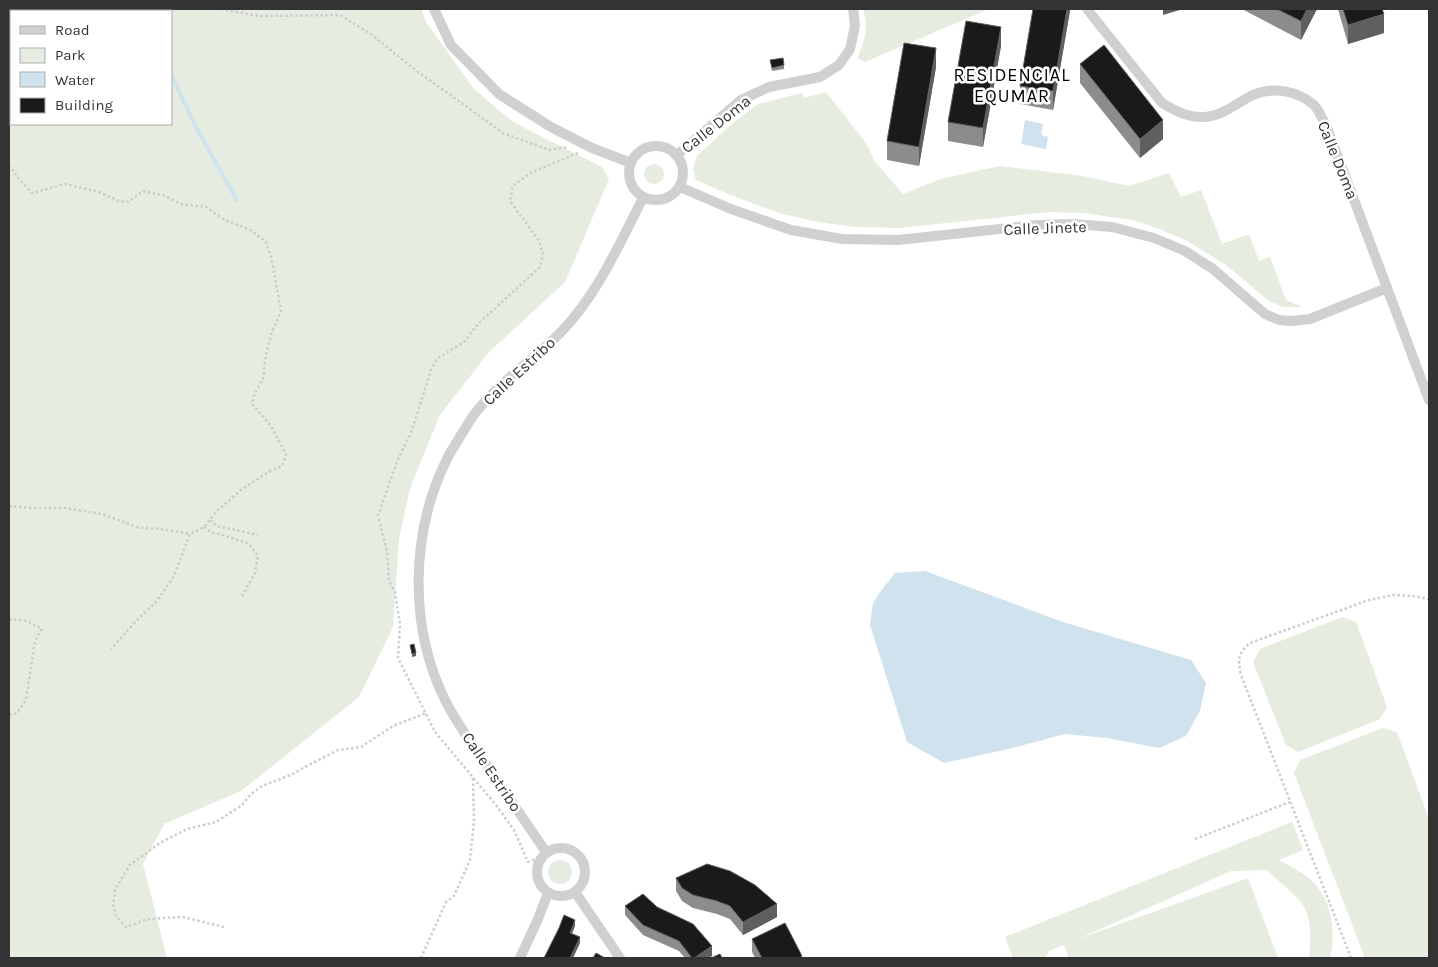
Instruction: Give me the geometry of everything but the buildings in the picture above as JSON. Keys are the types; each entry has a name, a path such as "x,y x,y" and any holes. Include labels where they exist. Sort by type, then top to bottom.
{"street":[{"path":"434,9 452,45 499,94 551,127 592,148 630,163"},
{"name":"Calle Doma","path":"677,155 741,100 769,87 820,77 839,65 850,49 855,26 853,9"},
{"name":"Calle Doma","path":"1087,9 1162,102 1174,111 1202,118 1221,114 1255,94 1272,90 1287,91 1302,96 1316,106 1326,125 1429,400"},
{"path":"651,146 661,146 670,149 677,155 681,162 683,179 680,187 668,198 660,201 644,198 632,187 629,179 630,163 635,155 643,149 651,146"},
{"name":"Calle Jinete","path":"680,187 732,209 791,230 842,239 898,240 1037,225 1074,224 1112,227 1154,238 1185,251 1213,269 1266,314 1279,320 1310,319 1387,288"},
{"name":"Calle Estribo","path":"543,855 446,703 434,675 425,640 419,603 418,568 432,494 446,461 473,416 497,389 561,332 586,303 610,265 644,198"},
{"path":"553,848 568,848 580,857 584,864 584,879 581,886 575,892 569,895 554,896 542,887 538,880 536,873 537,865 543,855 553,848"},
{"path":"575,892 620,958"},
{"path":"520,958 548,893"}],"path":[{"path":"221,9 259,16 340,15 371,34 410,66 503,133 549,150 574,146 580,142"},
{"path":"543,855 528,862 514,830 496,804 436,732 398,658 400,624 395,592 388,580 387,552 378,515 398,459 412,433 431,370 437,359 465,341 478,324 540,267 543,254 539,241 510,201 513,186 530,173 592,148"},
{"path":"9,165 32,193 65,184 99,192 119,201 128,202 143,191 165,196 181,204 206,207 223,218 250,230 266,242 276,278 281,312 272,332 266,354 263,379 255,392 252,404 271,426 286,454 282,466 270,470 241,490 216,512 204,527 190,534 137,527 102,514 64,508 9,506"},
{"path":"209,520 217,526 258,535"},
{"path":"204,527 212,533 249,544 258,556 254,573 241,598"},
{"path":"111,649 157,601 174,576 190,534"},
{"path":"1351,958 1241,675 1238,660 1242,650 1250,643 1369,600 1393,596 1413,596 1429,599"},
{"path":"9,619 27,621 42,629 35,641 26,700 16,712 9,715"},
{"path":"224,927 182,917 147,919 126,928 116,916 113,905 115,890 130,865 160,843 187,829 216,822 242,805 251,794 262,786 293,774 338,750 361,747 393,726 426,713"},
{"path":"421,958 446,902 454,896 470,860 474,822 473,776"},
{"path":"1195,839 1290,802"}],"green space":[{"path":"9,9 421,9 426,22 474,89 513,122 602,167 609,179 565,282 489,352 440,415 410,488 399,539 393,627 359,697 241,791 164,824 143,864 167,958 9,958"},
{"path":"863,9 989,9 865,62 857,58 865,34 866,22"},
{"path":"826,92 866,143 875,162 903,194 940,179 1000,166 1083,176 1129,186 1169,173 1181,197 1201,190 1222,244 1249,234 1259,261 1270,257 1286,300 1303,307 1283,307 1269,301 1226,265 1189,242 1133,220 1083,213 1050,212 899,228 855,227 818,222 779,213 696,180 693,169 697,156 734,122 758,104 802,93 804,98"},
{"path":"654,164 661,167 664,174 661,181 654,184 647,181 644,174 647,167"},
{"path":"1342,617 1356,622 1387,707 1380,719 1298,752 1286,745 1253,662 1260,649"},
{"path":"1383,728 1397,732 1429,819 1429,958 1365,958 1294,773 1300,760"},
{"path":"1292,822 1303,850 1279,860 1306,876 1321,892 1330,913 1332,924 1333,936 1330,958 1309,958 1310,929 1305,908 1293,893 1266,870 1231,871 1078,939 1248,878 1278,958 1069,958 1064,945 1049,951 1045,958 1013,958 1005,937"},
{"path":"560,860 569,863 572,872 569,881 560,884 551,881 548,872 551,863"}],"water":[{"path":"1025,120 1043,124 1041,135 1048,137 1046,149 1021,144"},
{"path":"925,571 1063,622 1191,660 1206,683 1200,711 1186,736 1159,748 1107,738 1065,734 944,763 907,742 870,625 873,603 895,573"}],"waterway":[{"path":"46,9 52,10"},
{"path":"172,77 199,133 237,200"}],"district":[{"name":"RESIDENCIAL EQUMAR","path":"1012,85"}]}
